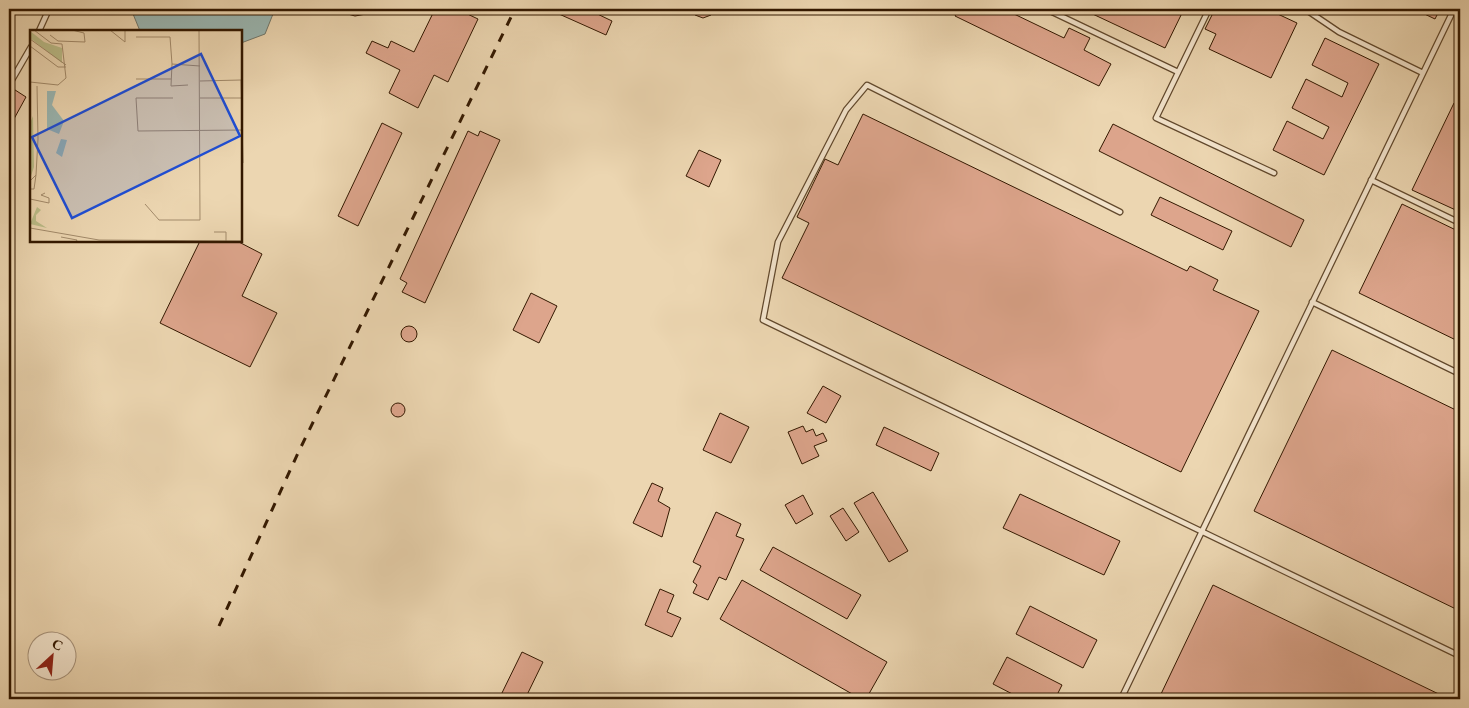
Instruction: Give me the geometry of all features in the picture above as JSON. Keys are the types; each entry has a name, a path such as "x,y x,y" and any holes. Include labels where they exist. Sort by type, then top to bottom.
{"lane":[{"path":"39,30 49,9"},
{"path":"1046,9 1178,72"},
{"path":"1209,9 1156,118 1274,173"},
{"path":"1305,9 1339,32 1422,73"},
{"path":"1121,699 1454,9"},
{"path":"9,85 30,49"},
{"path":"1120,212 867,85 846,110 778,242 763,320 1460,656"},
{"path":"1371,180 1460,223"},
{"path":"1312,302 1460,374"}],"water":[{"path":"131,9 275,9 265,34 242,43 242,30 140,30"}],"building":[{"path":"340,9 372,9 366,14 355,16 344,13"},
{"path":"435,9 460,9 478,19 448,82 434,75 418,108 389,93 400,70 366,53 372,41 388,48 391,41 414,52"},
{"path":"562,9 587,9 612,21 606,35 559,14"},
{"path":"691,9 715,9 711,15 703,18 695,15"},
{"path":"959,9 1014,9 1012,13 1064,38 1069,28 1090,38 1084,50 1111,64 1099,86 955,16"},
{"path":"1082,9 1184,9 1165,48"},
{"path":"1215,9 1267,9 1297,23 1271,78 1209,49 1216,34 1205,29"},
{"path":"1414,9 1440,9 1435,19"},
{"path":"1325,38 1379,64 1324,175 1273,150 1287,121 1323,139 1329,127 1292,108 1306,79 1342,97 1348,83 1312,65"},
{"path":"12,88 26,97 9,128 9,94"},
{"path":"1454,103 1460,106 1460,212 1412,190"},
{"path":"863,114 1187,271 1190,266 1218,280 1213,290 1259,311 1181,472 782,278 809,223 797,217 825,159 838,165"},
{"path":"382,123 402,133 358,226 338,216"},
{"path":"1113,124 1304,220 1291,247 1099,151"},
{"path":"468,131 478,136 480,131 500,140 425,303 402,292 407,283 400,279"},
{"path":"699,150 721,160 709,187 686,176"},
{"path":"1160,197 1232,231 1223,250 1151,215"},
{"path":"1402,204 1460,232 1460,342 1359,293"},
{"path":"200,242 239,242 262,254 242,296 277,313 250,367 160,323"},
{"path":"531,293 557,306 539,343 513,330"},
{"path":"409,326 417,334 409,342 401,334"},
{"path":"1332,350 1460,412 1460,611 1254,511"},
{"path":"823,386 841,396 826,423 807,413"},
{"path":"398,403 403,405 405,410 403,415 398,417 393,415 391,410 393,405"},
{"path":"720,413 749,427 731,463 703,450"},
{"path":"803,426 806,432 813,429 816,436 823,433 827,441 814,446 819,456 802,464 788,432"},
{"path":"884,427 939,453 931,471 876,445"},
{"path":"652,483 663,488 658,501 670,508 662,537 633,523"},
{"path":"873,492 908,551 889,562 854,503"},
{"path":"1020,494 1120,541 1104,575 1003,528"},
{"path":"803,495 813,514 796,524 785,505"},
{"path":"843,508 859,532 846,541 830,516"},
{"path":"716,512 741,524 736,536 744,539 726,580 719,577 708,600 693,593 697,585 693,582 701,566 693,562"},
{"path":"773,547 861,595 847,619 760,570"},
{"path":"742,580 887,662 866,699 861,699 720,619"},
{"path":"1213,585 1447,698 1171,699 1161,694"},
{"path":"660,589 674,595 667,612 681,618 672,637 645,625"},
{"path":"1030,606 1097,640 1083,668 1016,634"},
{"path":"522,652 543,662 525,699 499,699"},
{"path":"1007,657 1062,685 1055,699 1022,699 993,684"}],"railway":[{"path":"219,626 298,453 515,9"}]}
